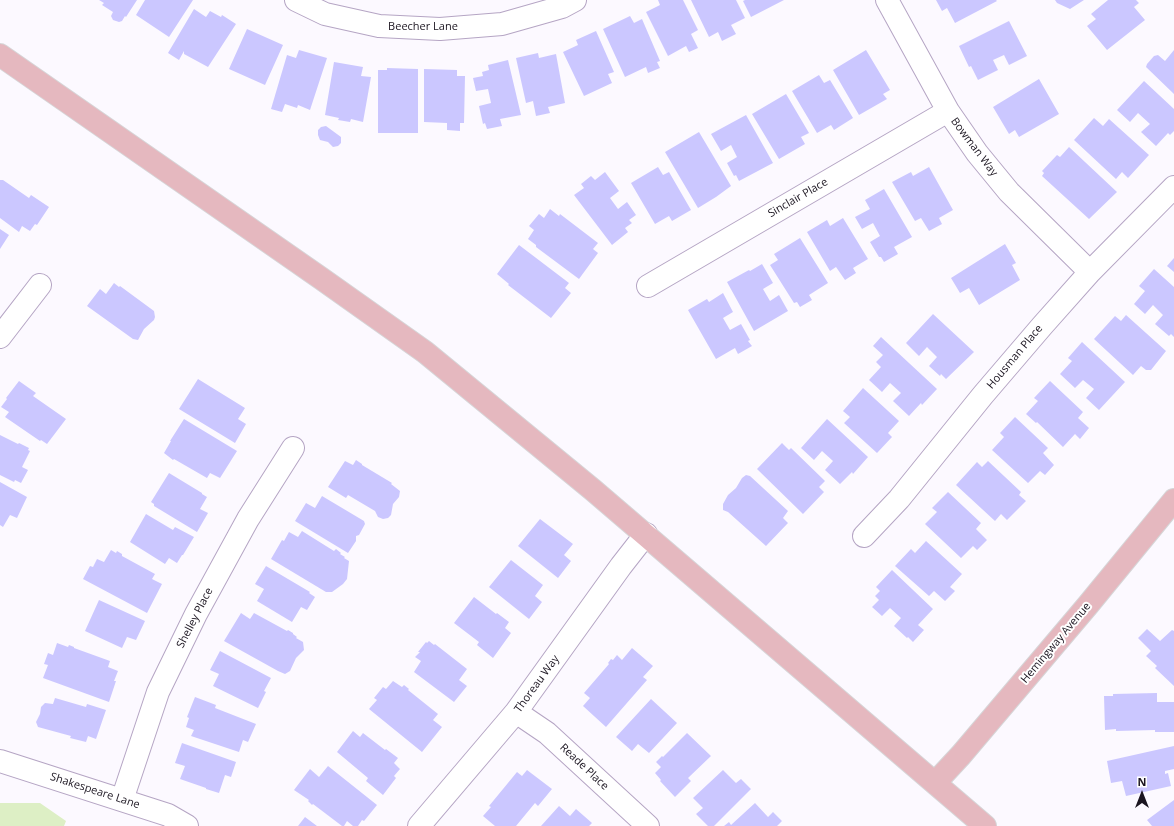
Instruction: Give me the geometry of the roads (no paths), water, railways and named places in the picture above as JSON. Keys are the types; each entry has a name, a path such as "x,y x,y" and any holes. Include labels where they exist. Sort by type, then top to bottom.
{"main road":[{"path":"0,55 425,352 646,534 985,826"},
{"name":"Hemingway Avenue","path":"935,783 961,755 1083,611 1174,500"}],"street":[{"name":"Beecher Lane","path":"296,0 325,14 379,26 440,29 502,24 562,7 575,0"},
{"name":"Bowman Way","path":"887,0 948,111 977,153 1009,192 1090,272"},
{"name":"Sinclair Place","path":"648,286 948,111"},
{"name":"Housman Place","path":"864,536 899,499 1032,337 1090,272 1174,187"},
{"path":"0,337 40,285"},
{"name":"Shelley Place","path":"122,800 158,692 196,614 248,519 293,448"},
{"name":"Thoreau Way","path":"419,826 516,712 621,566 646,534"},
{"name":"Reade Place","path":"516,712 547,733 648,826"},
{"name":"Shakespeare Lane","path":"0,761 168,815 187,826"}]}
